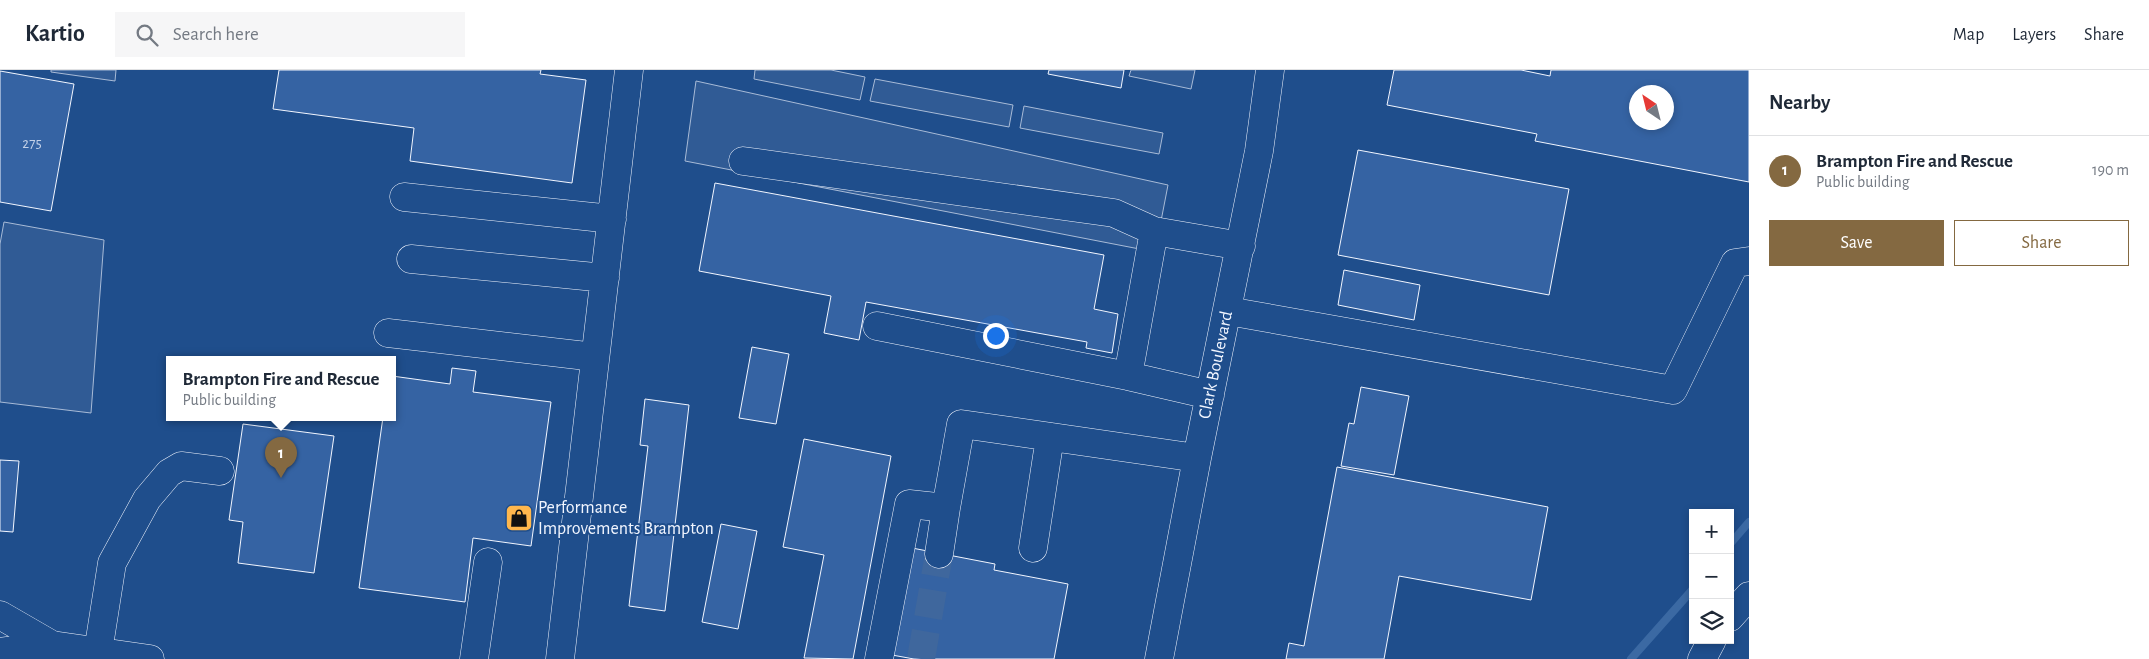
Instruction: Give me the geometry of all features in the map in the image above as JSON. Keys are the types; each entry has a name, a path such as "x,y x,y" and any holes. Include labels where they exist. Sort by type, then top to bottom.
{"street":[{"path":"560,659 629,70"},
{"name":"Clark Boulevard","path":"1159,659 1197,458 1260,151 1270,70"},
{"path":"743,161 1114,213 1154,231 1240,246"},
{"path":"404,197 612,219"},
{"path":"1128,376 1154,231"},
{"path":"411,259 605,278"},
{"path":"1228,311 1672,390 1735,263 1749,260"},
{"path":"877,326 1128,376 1210,395"},
{"path":"388,333 595,357"},
{"path":"939,554 961,424 1197,458"},
{"path":"1034,548 1050,437"},
{"path":"98,652 112,563 147,500 169,473 181,466 220,471"},
{"path":"879,659 908,504 946,508"},
{"path":"474,659 488,562"},
{"path":"1734,612 1749,596"},
{"path":"0,615 52,645"},
{"path":"1702,659 1710,644"},
{"path":"0,652 52,645 150,659"}],"shaded area":[{"path":"51,70 116,70 115,81 51,72"},
{"path":"755,70 831,70 865,77 860,100 754,79"},
{"path":"1131,70 1195,70 1191,89 1129,76"},
{"path":"875,79 1013,105 1009,127 870,101"},
{"path":"696,81 1168,185 1155,252 685,161"},
{"path":"1024,106 1163,133 1159,154 1020,128"},
{"path":"4,222 104,240 91,413 0,402 0,244"}],"building":[{"path":"279,70 541,70 540,74 586,80 572,183 410,161 414,128 273,109"},
{"path":"1049,70 1124,70 1121,88 1048,74"},
{"path":"1394,70 1521,70 1550,76 1551,70 1749,70 1749,182 1535,141 1537,134 1387,105"},
{"path":"0,71 74,84 51,211 0,202"},
{"path":"1358,150 1569,189 1549,295 1338,255"},
{"path":"715,183 1104,255 1094,309 1118,314 1112,353 1086,348 1087,342 866,302 859,340 824,333 831,296 699,271"},
{"path":"1344,270 1420,285 1414,320 1338,305"},
{"path":"752,347 789,354 776,424 739,418"},
{"path":"452,368 476,371 473,392 551,402 531,546 473,538 465,602 359,588 382,421 396,421 396,377 450,384"},
{"path":"1361,387 1409,396 1394,475 1341,466 1349,423 1354,424"},
{"path":"645,399 689,405 665,611 629,606 648,446 640,445"},
{"path":"243,424 334,436 314,573 238,563 243,522 229,520"},
{"path":"804,439 891,456 853,659 804,658 824,555 783,547"},
{"path":"0,460 19,461 13,532 0,531"},
{"path":"1337,467 1548,507 1531,600 1399,576 1384,659 1286,659 1289,643 1304,646"},
{"path":"721,524 757,531 738,629 702,622"},
{"path":"912,548 995,564 994,570 1068,584 1054,659 914,659 892,655"}],"waterway":[{"path":"1734,539 1749,522"},
{"path":"1631,659 1689,594"}],"tunnel":[{"path":"921,659 939,554"}],"place":[{"name":"Brampton Fire and Rescue","path":"281,478"},
{"name":"Performance Improvements Brampton","path":"519,518"}]}
